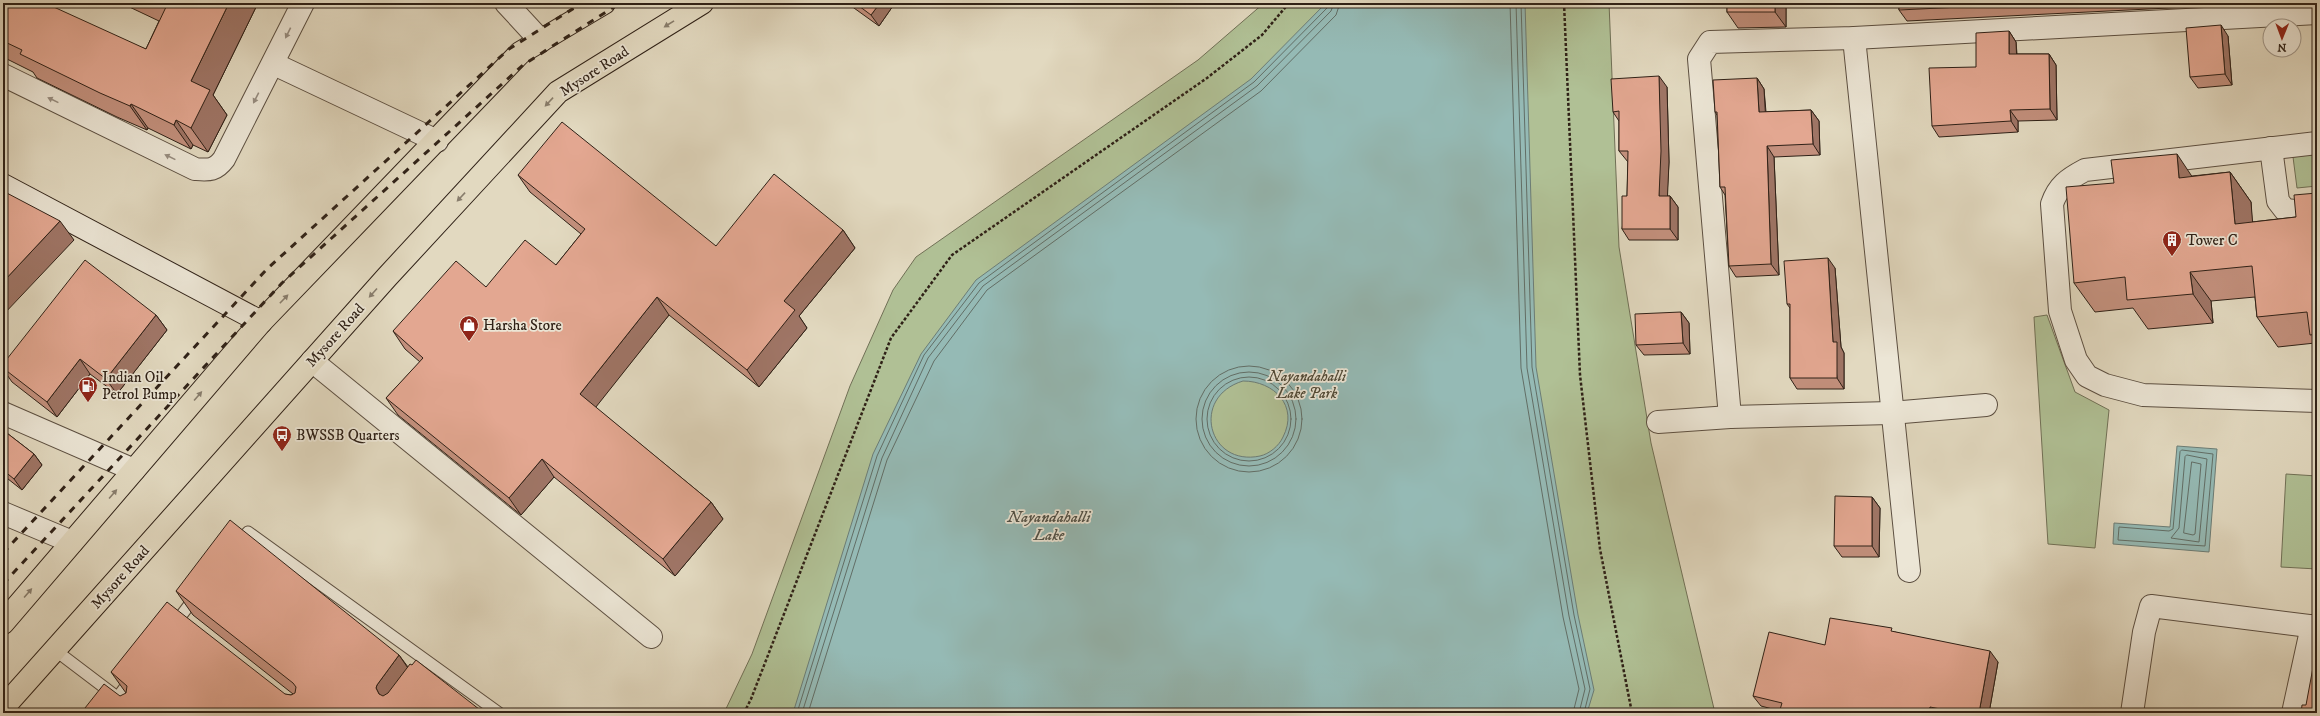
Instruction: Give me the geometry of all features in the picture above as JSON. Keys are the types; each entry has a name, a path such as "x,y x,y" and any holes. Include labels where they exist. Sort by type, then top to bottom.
{"highway":[{"path":"3,623 261,322 437,141 520,53 604,3"},
{"name":"Mysore Road","path":"3,708 387,276 558,92 702,3"}],"street":[{"path":"3,75 195,169 208,170 218,168 274,64 303,3"},
{"path":"506,3 541,40"},
{"path":"1730,417 1699,59 1710,42 1854,38 2317,13"},
{"path":"1854,38 1891,413 1909,571"},
{"path":"274,64 437,141"},
{"path":"2317,143 2085,170 2062,184 2056,192 2052,204 2060,311 2076,360 2087,376 2105,385 2143,395 2317,401"},
{"path":"2271,148 2278,201 2285,210 2295,211 2317,208"},
{"path":"3,185 261,322"},
{"path":"312,361 651,637"},
{"path":"1658,422 1730,417 1891,413 1986,405"},
{"path":"3,413 134,470"},
{"path":"3,513 72,542"},
{"path":"2132,713 2144,632 2151,606 2314,627 2293,713"}],"lane":[{"path":"229,556 248,532 436,665 499,713"},
{"path":"167,634 184,618 205,585"},
{"path":"55,650 138,713"},
{"path":"427,677 436,665"},
{"path":"106,713 138,672"}],"path":[{"path":"744,713 752,700 891,338 952,255 1207,78 1262,35 1289,3"},
{"path":"1564,3 1580,376 1600,549 1632,713"}],"green space":[{"name":"Nayandahalli Lake","path":"1264,3 1609,3 1619,247 1651,443 1715,713 724,713 752,654 850,386 893,290 916,257 1198,60"},
{"path":"2317,154 2317,186 2297,188 2293,157"},
{"path":"2047,315 2075,392 2109,410 2095,548 2048,544 2034,317"},
{"path":"2286,474 2317,476 2317,569 2281,567"}],"water":[{"name":"Nayandahalli Lake","path":"1326,3 1525,3 1536,367 1578,615 1594,690 1587,713 793,713 873,454 921,354 976,280 1251,79","holes":["1243,381 1265,385 1281,397 1286,406 1288,415 1287,426 1281,440 1270,451 1260,456 1242,457 1228,451 1218,441 1212,429 1211,415 1216,401 1226,389"]},
{"path":"2177,446 2217,449 2209,552 2113,544 2114,523 2170,527"}],"building":[{"path":"3,3 45,3 146,49 166,7 157,3 229,3 191,81 210,90 191,128 176,120 174,125 131,104 130,106 20,54 22,50 3,41"},
{"path":"855,3 880,3 871,15"},
{"path":"1727,3 1775,3 1775,12 1727,12"},
{"path":"1899,3 2043,3 1899,10"},
{"path":"2221,25 2225,74 2190,77 2186,28"},
{"path":"2009,31 2009,54 2049,54 2050,109 2010,110 2011,121 1932,126 1929,68 1976,67 1976,33"},
{"path":"1659,76 1661,151 1659,196 1670,196 1670,229 1622,229 1622,196 1627,196 1628,151 1619,151 1619,111 1613,112 1611,79"},
{"path":"1757,78 1759,112 1811,110 1813,144 1767,146 1771,264 1729,266 1725,187 1720,187 1717,112 1715,112 1713,80"},
{"path":"562,122 716,246 774,174 843,230 784,301 795,310 747,370 657,297 580,394 711,502 663,559 542,459 509,498 386,398 423,358 393,331 456,261 486,287 525,240 556,265 585,229 518,175"},
{"path":"2177,154 2179,178 2230,172 2235,224 2296,217 2294,195 2317,193 2317,334 2310,335 2307,312 2257,317 2252,266 2190,272 2193,294 2127,300 2125,277 2074,283 2066,187 2114,183 2111,160"},
{"path":"3,191 60,221 3,282"},
{"path":"1828,258 1833,342 1837,342 1837,378 1790,378 1790,304 1787,304 1784,261"},
{"path":"85,260 156,315 106,379 80,359 47,402 3,368 3,364"},
{"path":"1681,312 1683,343 1636,345 1635,314"},
{"path":"3,430 34,454 14,479 3,470"},
{"path":"1835,496 1872,497 1872,546 1834,546"},
{"path":"230,520 399,655 377,685 376,688 379,694 383,696 388,693 410,664 412,665 416,660 484,713 81,713 104,684 120,696 126,693 127,686 111,672 167,602 285,694 291,695 295,693 296,687 293,683 176,591"},
{"path":"1830,618 1892,628 1891,631 1990,651 1979,713 1961,713 1930,707 1928,713 1779,713 1782,703 1753,696 1769,632 1825,645"},
{"path":"2317,646 2317,713 2301,713 2302,705 2306,705"}],"railway":[{"path":"3,553 267,269 509,49 582,3"},
{"path":"3,584 282,283 523,65 620,3"}],"place":[{"name":"Tower C","path":"2172,257"},
{"name":"Harsha Store","path":"469,342"},
{"name":"Indian Oil Petrol Pump","path":"88,403"},
{"name":"BWSSB Quarters","path":"282,452"}],"park label":[{"name":"Nayandahalli Lake Park","path":"1307,384"}]}
